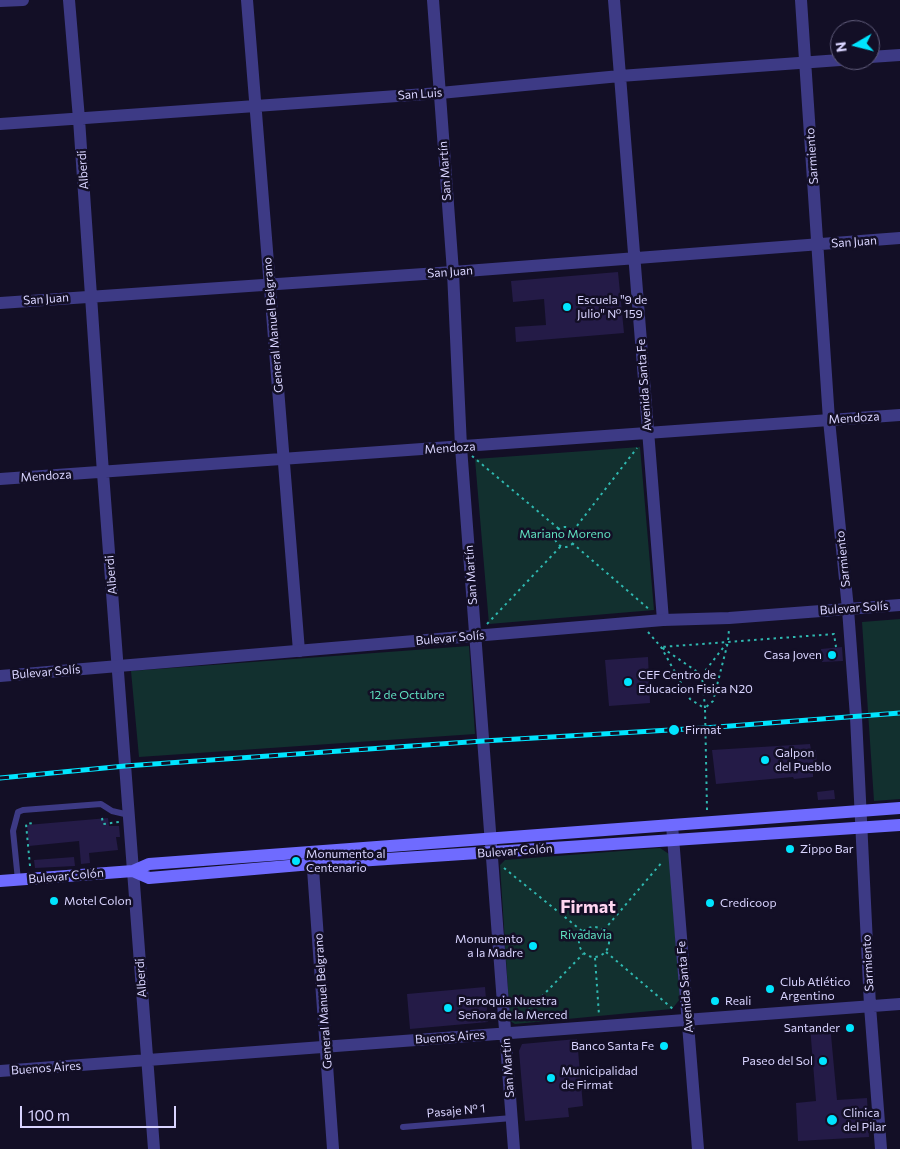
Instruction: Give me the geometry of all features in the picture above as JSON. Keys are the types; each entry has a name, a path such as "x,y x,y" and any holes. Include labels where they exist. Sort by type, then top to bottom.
{"main road":[{"name":"Bulevar Colón","path":"0,881 133,871 149,878 490,839 900,808"},
{"name":"Bulevar Colón","path":"312,858 491,852 900,825"}],"street":[{"path":"0,2 23,0"},
{"name":"Alberdi","path":"69,0 154,1149"},
{"name":"General Manuel Belgrano","path":"247,0 299,651"},
{"name":"San Martín","path":"433,0 453,272 461,447 514,1149"},
{"name":"Avenida Santa Fe","path":"614,0 663,620"},
{"name":"Sarmiento","path":"800,0 806,62 829,420 848,609 862,811 870,1006 881,1149"},
{"path":"880,57 900,55"},
{"name":"San Luis","path":"0,124 440,93 620,76 830,61"},
{"name":"San Juan","path":"0,303 453,272 900,238"},
{"name":"Mendoza","path":"0,479 900,415"},
{"name":"Bulevar Solís","path":"0,676 663,620 729,618 900,605"},
{"name":"Avenida Santa Fe","path":"672,825 698,1149"},
{"name":"General Manuel Belgrano","path":"312,858 333,1149"},
{"name":"Buenos Aires","path":"0,1071 900,1004"}],"lane":[{"path":"18,880 13,831 18,812 23,810 101,804 112,811 129,815"},
{"name":"Pasaje Nº 1","path":"403,1127 512,1118"}],"path":[{"path":"461,447 559,529"},
{"path":"573,531 636,448"},
{"path":"566,527 573,531 575,537 572,543 567,546 561,546 556,541 555,534 559,529 566,527"},
{"path":"572,543 663,620"},
{"path":"476,636 561,546"},
{"path":"704,708 713,701 728,642 729,618"},
{"path":"640,623 661,647 690,699 704,708"},
{"path":"661,647 834,634 836,648"},
{"path":"707,823 702,675 728,642"},
{"path":"661,647 702,675"},
{"path":"102,818 103,824 110,823"},
{"path":"31,879 26,824 33,823"},
{"path":"491,852 500,865 582,931"},
{"path":"604,930 664,861"},
{"path":"594,926 604,930 610,939 606,952 595,958 583,954 578,943 582,931 594,926"},
{"path":"606,952 672,1009 688,1020"},
{"path":"505,1033 583,954"},
{"path":"595,958 599,1026"}],"green space":[{"name":"Mariano Moreno","path":"640,447 654,610 489,624 475,459"},
{"path":"900,619 900,799 874,801 862,622"},
{"name":"12 de Octubre","path":"469,646 475,734 139,757 131,671"},
{"name":"Rivadavia","path":"660,848 669,854 680,999 672,1009 515,1024 510,1021 500,865 505,860"}],"building":[{"name":"Escuela \"9 de Julio\" Nº 159","path":"618,272 624,333 516,342 515,327 546,325 544,299 513,302 511,281"},
{"name":"Casa Joven","path":"842,647 843,661 822,662 821,649"},
{"name":"CEF Centro de Educacion Fisica N20","path":"648,657 650,703 609,706 605,660"},
{"name":"Galpon del Pueblo","path":"810,744 811,750 816,750 817,770 813,770 813,777 716,784 712,750"},
{"path":"834,790 835,799 818,800 817,792"},
{"path":"108,818 109,826 119,826 120,837 116,837 118,850 89,853 90,863 81,864 79,841 29,846 27,825"},
{"path":"74,857 75,866 35,868 34,860"},
{"name":"Parroquia Nuestra Señora de la Merced","path":"485,987 488,1022 410,1029 407,994"},
{"name":"Clinica del Pilar","path":"830,1024 837,1100 867,1098 869,1137 798,1141 796,1103 816,1101 810,1026"},
{"name":"Municipalidad de Firmat","path":"577,1039 583,1106 568,1108 569,1117 525,1121 519,1051 522,1044"}],"railway":[{"path":"0,778 125,766 483,741 704,728 900,713"}],"place":[{"name":"Escuela \"9 de Julio\" Nº 159","path":"567,307"},
{"name":"Casa Joven","path":"832,655"},
{"name":"CEF Centro de Educacion Fisica N20","path":"628,682"},
{"name":"Firmat","path":"674,730"},
{"name":"Galpon del Pueblo","path":"765,760"},
{"name":"Zippo Bar","path":"790,849"},
{"name":"Monumento al Centenario","path":"296,861"},
{"name":"Motel Colon","path":"54,901"},
{"name":"Credicoop","path":"710,903"},
{"name":"Monumento a la Madre","path":"533,946"},
{"name":"Club Atlético Argentino","path":"770,989"},
{"name":"Reali","path":"715,1001"},
{"name":"Parroquia Nuestra Señora de la Merced","path":"448,1008"},
{"name":"Santander","path":"850,1028"},
{"name":"Banco Santa Fe","path":"664,1046"},
{"name":"Paseo del Sol","path":"823,1061"},
{"name":"Municipalidad de Firmat","path":"551,1078"},
{"name":"Clinica del Pilar","path":"832,1120"}],"district":[{"name":"Firmat","path":"588,907"}]}
